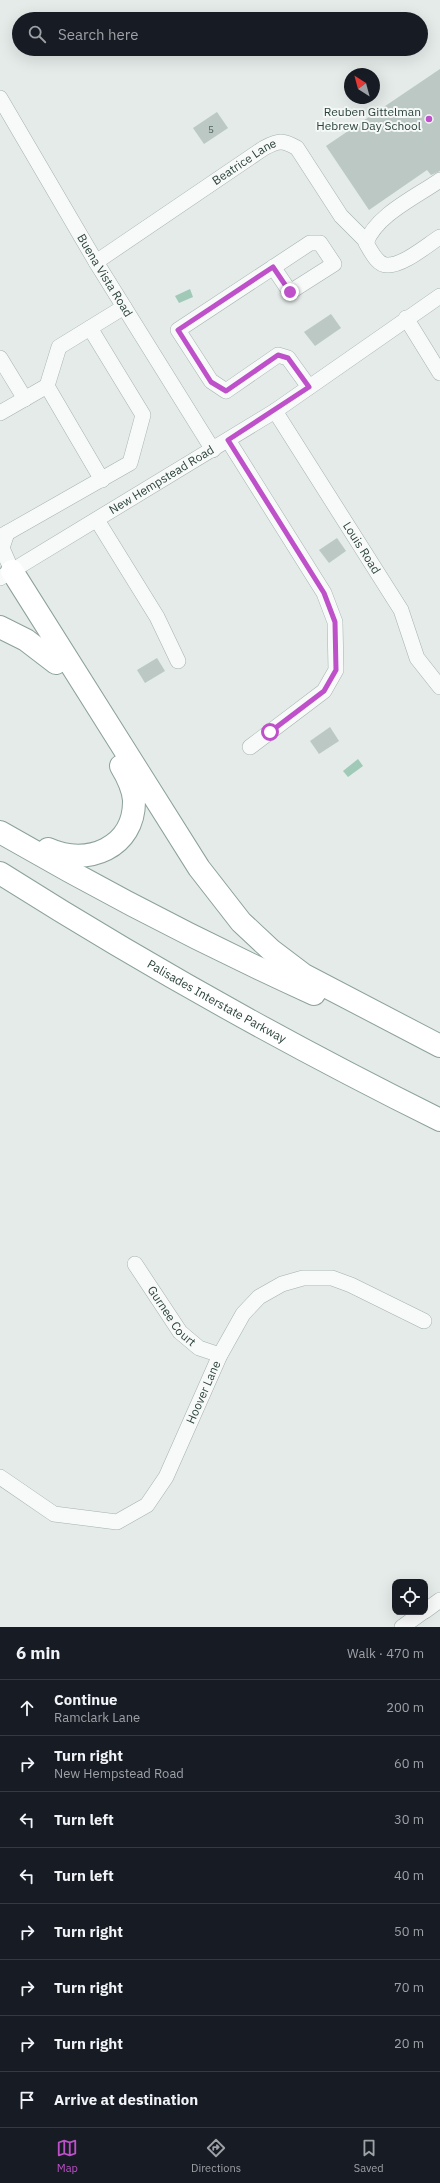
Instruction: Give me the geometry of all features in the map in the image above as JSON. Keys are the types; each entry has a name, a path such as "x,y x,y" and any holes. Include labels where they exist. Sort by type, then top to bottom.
{"highway":[{"path":"0,824 54,852 79,857 92,856 110,847 122,836 129,822 134,799 128,776 56,663 3,574"},
{"path":"3,574 214,890 241,922 272,950 304,975 440,1047"},
{"path":"0,627 26,640 56,663"},
{"path":"0,832 102,889 213,946 331,1002 440,1047"},
{"name":"Palisades Interstate Parkway","path":"0,873 88,928 224,1006 337,1068 440,1120"}],"street":[{"name":"Buena Vista Road","path":"0,98 96,262 213,450"},
{"name":"Beatrice Lane","path":"96,262 275,142 286,142 298,148 341,216 367,242 378,261 387,265 401,262 440,237"},
{"path":"367,242 370,233 379,221 440,180"},
{"path":"273,267 178,330 211,382 226,391 278,355 288,358 309,387"},
{"name":"New Hempstead Road","path":"3,574 97,520 275,411 406,318 440,296"},
{"path":"0,414 47,386 59,347 124,307"},
{"path":"406,318 440,373"},
{"path":"3,574 3,536 130,463 143,415 90,328"},
{"path":"0,358 25,399"},
{"path":"47,386 102,480"},
{"name":"Louis Road","path":"275,411 401,610 417,658 440,687"},
{"path":"228,440 324,593 335,622 336,670 324,691 250,747"},
{"path":"97,520 157,617 178,661"},
{"name":"Gurnee Court","path":"135,1264 180,1332 199,1348 220,1355"},
{"name":"Hoover Lane","path":"0,1477 54,1514 117,1522 147,1505 166,1477 220,1355 243,1314 259,1297 282,1284 303,1278 332,1278 351,1285 424,1320"},
{"path":"428,1608 440,1600"},
{"path":"402,1627 418,1615"}],"shaded area":[{"path":"190,289 193,297 179,303 175,296"},
{"path":"358,759 363,766 348,777 343,771"}],"building":[{"path":"440,69 440,171 431,175 427,170 369,210 326,146"},
{"path":"217,112 228,128 204,144 193,128"},
{"path":"331,314 341,328 315,346 304,332"},
{"path":"337,538 346,551 329,563 319,550"},
{"path":"157,658 165,671 145,683 137,670"},
{"path":"330,727 339,741 319,754 310,741"}],"place":[{"name":"Reuben Gittelman Hebrew Day School","path":"429,119"}],"route":[{"path":"270,732 324,691 336,670 335,622 324,593 228,440 275,411 309,387 288,358 278,355 226,391 211,382 178,330 273,267 290,292"}]}
